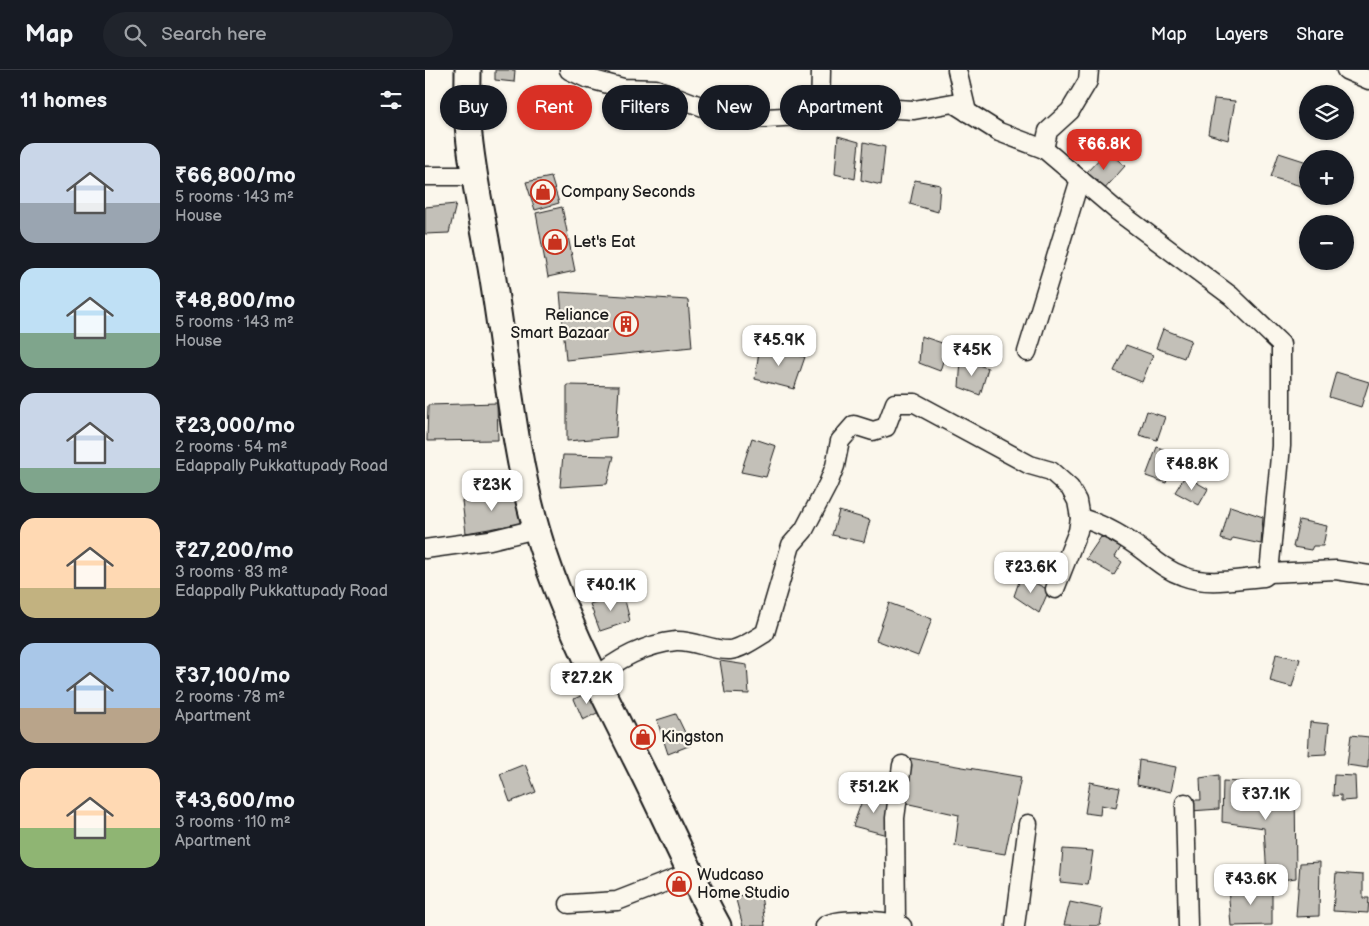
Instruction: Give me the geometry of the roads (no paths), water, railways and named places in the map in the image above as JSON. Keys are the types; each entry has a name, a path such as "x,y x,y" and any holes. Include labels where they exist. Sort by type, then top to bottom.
{"main road":[{"path":"468,70 468,124 475,176 507,364 520,465 536,529 552,580 572,630 665,816 689,873 718,926"}],"street":[{"path":"569,70 586,78 623,88 656,90 703,107 745,119 780,117"},
{"path":"821,70 821,85"},
{"path":"957,70 967,112"},
{"path":"1044,149 1048,131 1070,111 1088,81 1089,70"},
{"path":"1346,70 1369,80"},
{"path":"901,109 914,110 953,103 999,132 1044,149 1116,210 1231,296 1281,344 1281,446 1269,574"},
{"path":"425,176 475,176"},
{"path":"1027,352 1081,179"},
{"path":"596,678 608,667 632,654 650,648 677,641 731,650 765,632 791,545 803,530 827,484 835,466 840,441 854,425 873,431 886,427 895,402 915,403 1030,465 1051,471 1070,488 1077,501 1080,518 1078,531 1055,589"},
{"path":"1080,518 1102,523 1109,530 1137,546 1158,564 1183,576 1213,582 1263,577 1269,574 1336,570 1369,575"},
{"path":"425,548 490,540 536,529"},
{"path":"825,926 831,921 846,919 899,925 895,818 902,765"},
{"path":"1185,803 1188,926"},
{"path":"1015,926 1028,824"},
{"path":"569,904 617,901 689,873"}],"place":[{"name":"Company Seconds","path":"543,192"},
{"name":"Let's Eat","path":"555,242"},
{"name":"Reliance Smart Bazaar","path":"626,324"},
{"name":"Kingston","path":"643,737"},
{"name":"Wudcaso Home Studio","path":"679,884"}]}
